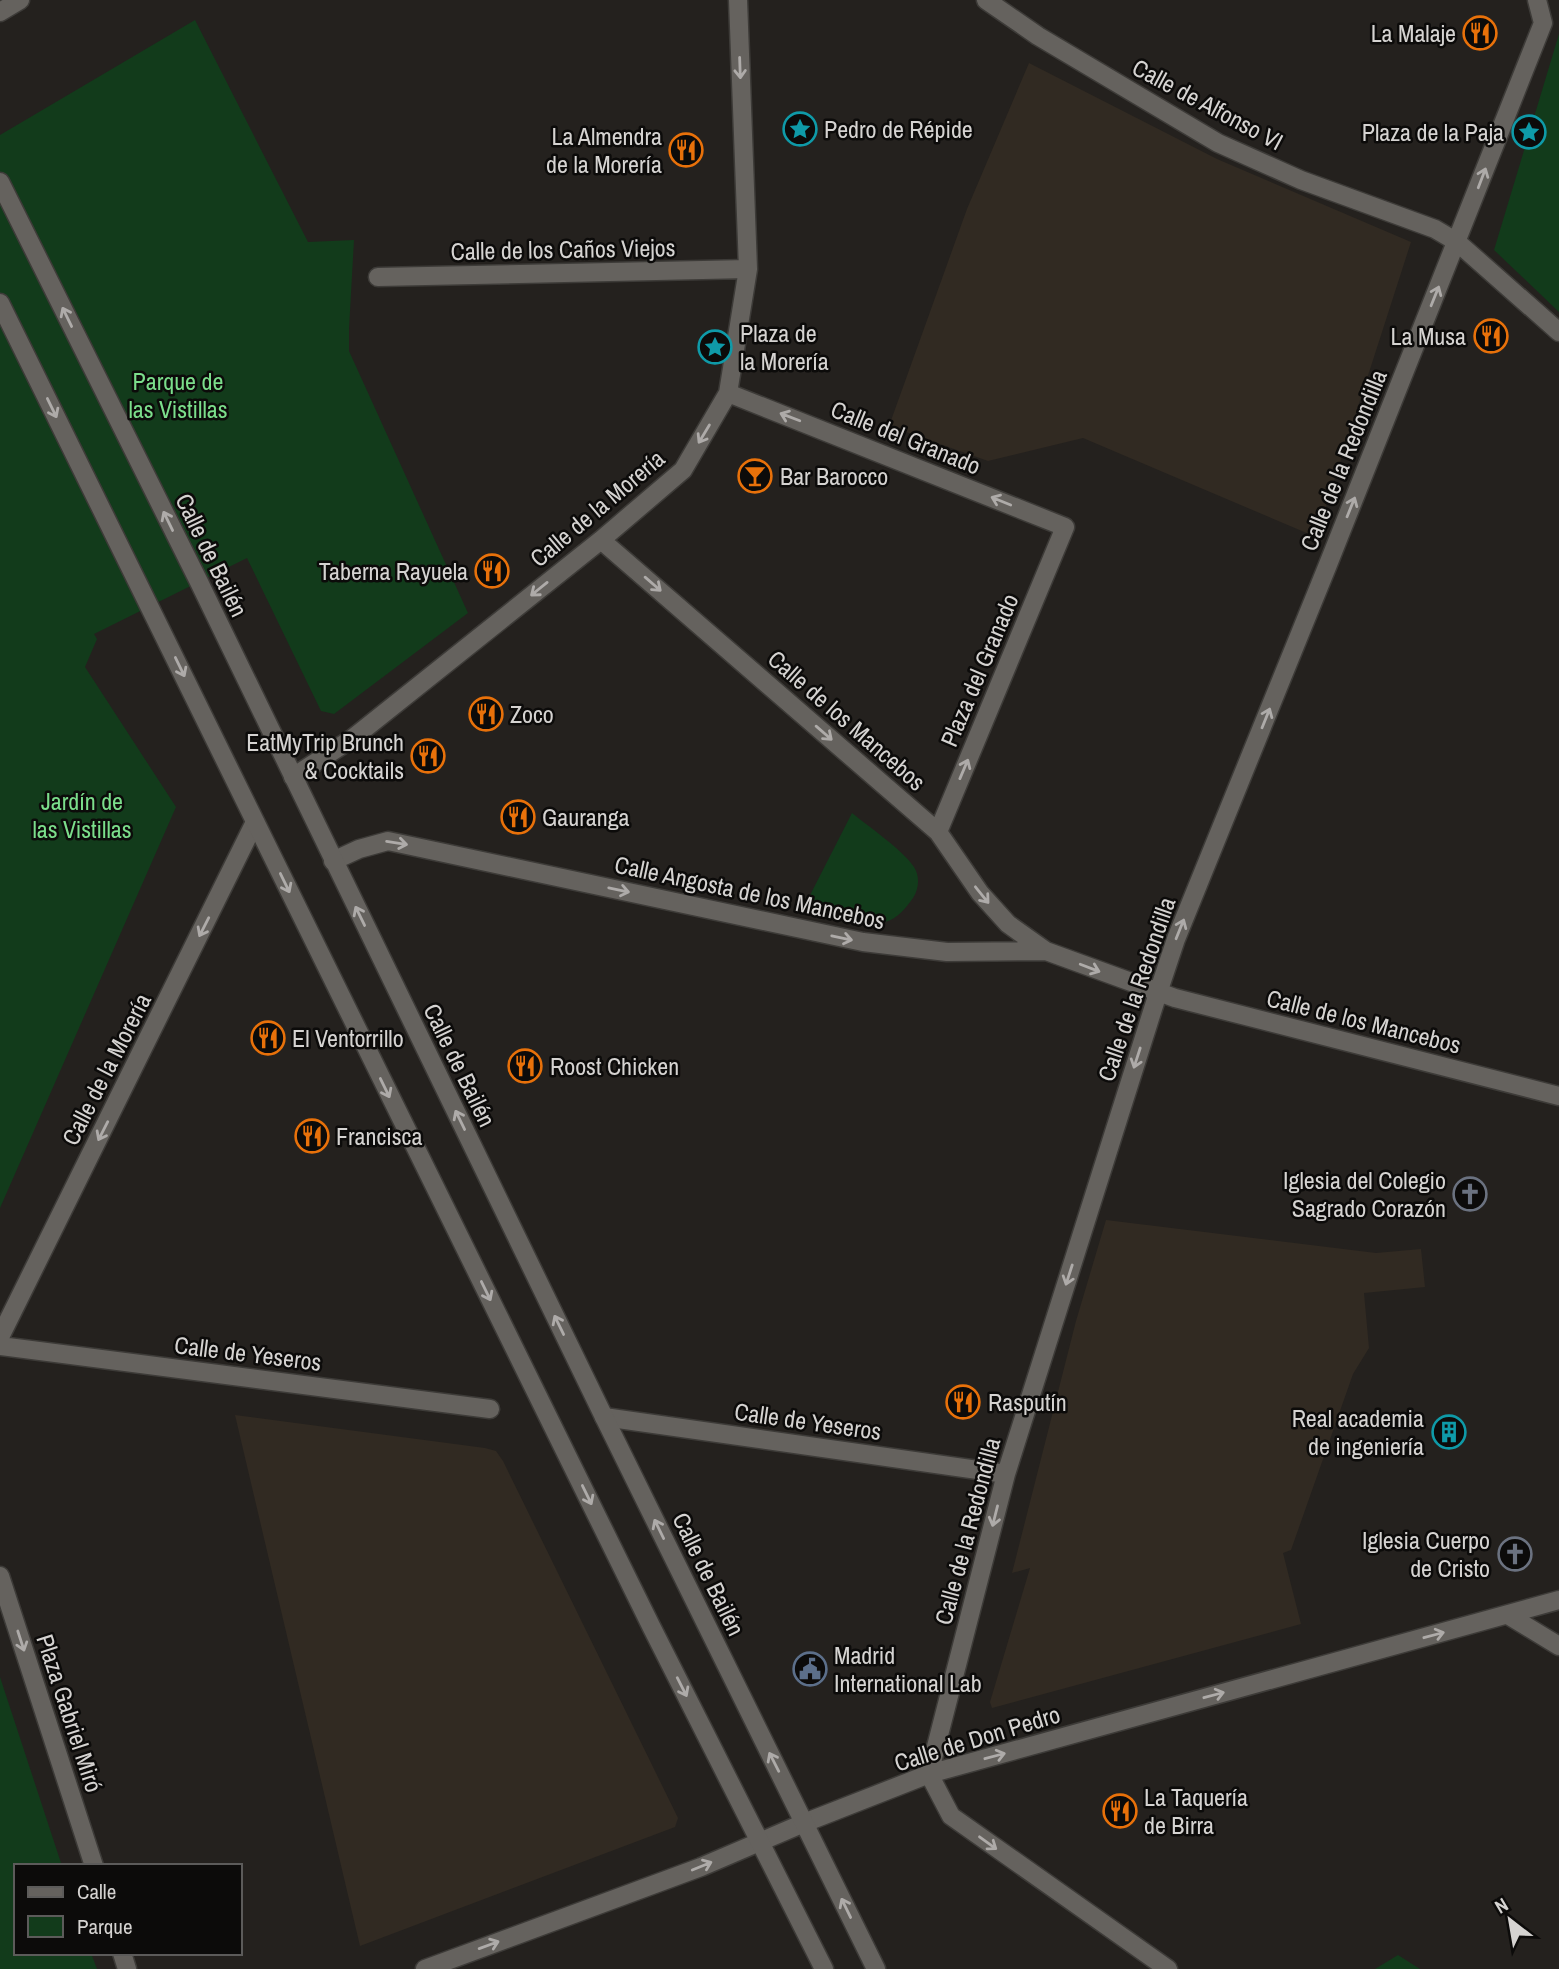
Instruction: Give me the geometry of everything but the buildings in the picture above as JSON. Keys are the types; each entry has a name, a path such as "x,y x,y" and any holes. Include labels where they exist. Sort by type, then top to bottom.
{"street":[{"path":"0,12 20,0"},
{"name":"Calle de la Morería","path":"293,777 353,738 601,540 682,470 728,393 748,270 738,0"},
{"name":"Calle de Alfonso VI","path":"986,0 1038,36 1218,143 1301,180 1435,229 1457,242 1559,332"},
{"name":"Calle de la Redondilla","path":"929,1774 1006,1474 1176,939 1543,23 1536,0"},
{"name":"Calle de Bailén","path":"0,182 199,582 332,860 876,1969"},
{"name":"Calle de los Caños Viejos","path":"379,277 748,270"},
{"path":"0,303 645,1614 824,1969"},
{"name":"Calle del Granado","path":"728,393 1065,527"},
{"name":"Plaza del Granado","path":"938,832 1065,527"},
{"name":"Calle de los Mancebos","path":"601,540 938,832 980,893 1008,924 1046,951"},
{"name":"Calle de la Morería","path":"0,1337 255,822"},
{"name":"Calle Angosta de los Mancebos","path":"332,860 388,841 863,943 947,952 1046,951 1158,993"},
{"name":"Calle de los Mancebos","path":"1158,993 1559,1096"},
{"name":"Calle de Yeseros","path":"0,1346 490,1409"},
{"name":"Calle de Yeseros","path":"604,1417 1006,1474"},
{"name":"Plaza Gabriel Miró","path":"0,1576 93,1864"},
{"name":"Calle de Don Pedro","path":"425,1969 688,1872 929,1774 1559,1600"},
{"path":"1508,1615 1559,1646"},
{"path":"929,1774 951,1816 1168,1969"}],"shaded area":[{"path":"1029,63 1217,159 1411,242 1316,537 1083,438 988,461 889,426 967,209"},
{"path":"1106,1220 1376,1253 1421,1249 1425,1287 1364,1293 1369,1348 1353,1374 1291,1550 1283,1553 1301,1624 992,1708 990,1702 1030,1568 1012,1573 1076,1321"},
{"path":"235,1415 496,1451 678,1818 675,1827 360,1946"}],"green space":[{"name":"Parque de las Vistillas","path":"195,20 308,242 354,240 349,351 468,613 334,714 321,711 247,558 94,634 97,639 85,667 176,807 0,1208 0,135"},
{"name":"Plaza de la Paja","path":"1559,34 1559,312 1494,250"},
{"path":"852,813 902,854 917,874 918,887 913,898 889,921 877,923 857,920 805,905"},
{"path":"0,1677 61,1864 14,1864 14,1955 92,1955 97,1969 0,1969"},
{"path":"1398,1955 1420,1969 1375,1969"}],"place":[{"name":"La Malaje","path":"1480,33"},
{"name":"Pedro de Répide","path":"800,129"},
{"name":"Plaza de la Paja","path":"1529,132"},
{"name":"La Almendra de la Morería","path":"686,150"},
{"name":"La Musa","path":"1491,336"},
{"name":"Plaza de la Morería","path":"715,347"},
{"name":"Bar Barocco","path":"755,476"},
{"name":"Taberna Rayuela","path":"492,571"},
{"name":"Zoco","path":"486,714"},
{"name":"EatMyTrip Brunch & Cocktails","path":"428,756"},
{"name":"Gauranga","path":"518,817"},
{"name":"El Ventorrillo","path":"268,1038"},
{"name":"Roost Chicken","path":"525,1066"},
{"name":"Francisca","path":"312,1136"},
{"name":"Iglesia del Colegio Sagrado Corazón","path":"1470,1194"},
{"name":"Rasputín","path":"963,1402"},
{"name":"Real academia de ingeniería","path":"1449,1432"},
{"name":"Iglesia Cuerpo de Cristo","path":"1515,1554"},
{"name":"Madrid International Lab","path":"810,1669"},
{"name":"La Taquería de Birra","path":"1120,1811"}],"park label":[{"name":"Jardín de las Vistillas","path":"82,815"}]}
